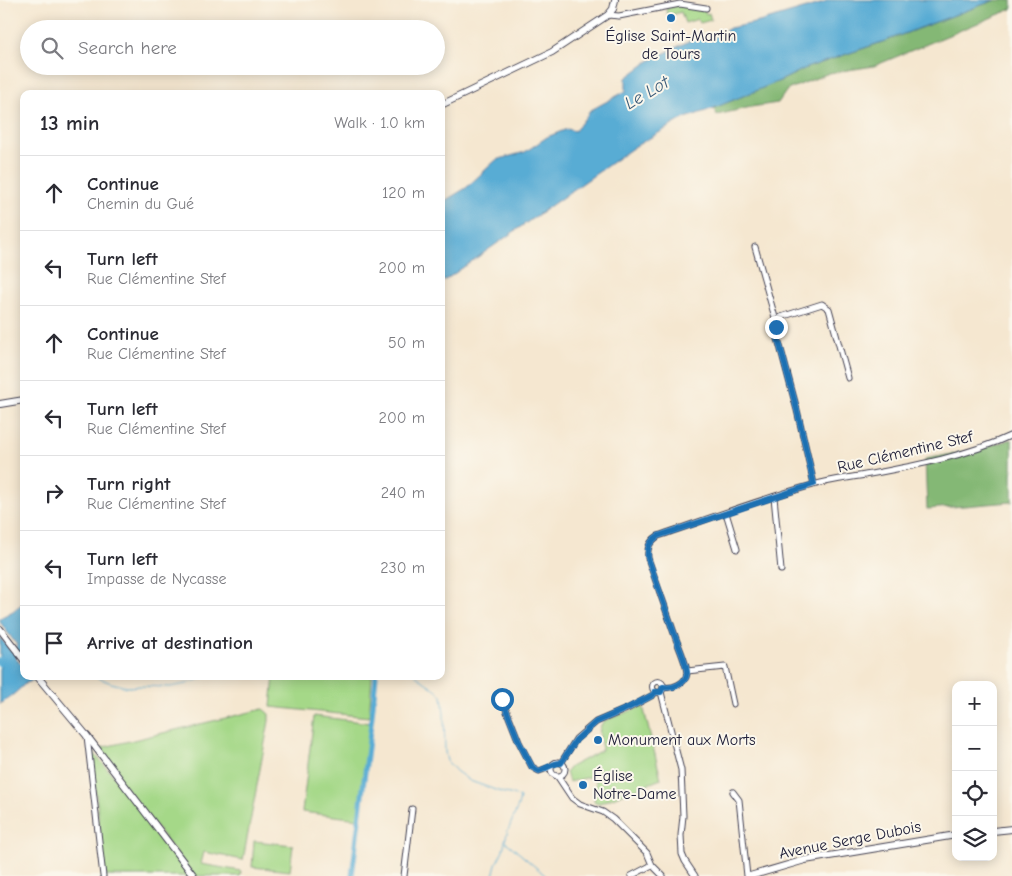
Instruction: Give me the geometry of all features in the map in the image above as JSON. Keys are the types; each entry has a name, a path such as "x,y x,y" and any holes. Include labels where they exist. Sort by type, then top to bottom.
{"street":[{"path":"445,103 552,52 608,16 613,9 615,0"},
{"path":"608,16 620,16 680,4 706,8"},
{"path":"755,247 776,321 776,331 814,484"},
{"path":"776,321 781,317 822,304 829,309 848,378"},
{"path":"0,404 20,401"},
{"name":"Rue Clémentine Stef","path":"687,670 648,558 647,551 652,540 658,536 814,484 952,456 990,445 1012,435"},
{"path":"774,497 781,570"},
{"path":"726,513 737,549"},
{"path":"0,629 20,655"},
{"path":"561,763 576,740 596,722 628,708 660,690 679,685 686,677 687,670 725,666 733,704"},
{"path":"40,680 87,736 194,876"},
{"path":"660,690 681,770 682,854 694,876"},
{"path":"502,699 519,742 532,767 539,771 551,767 552,764 561,763"},
{"path":"87,736 103,876"},
{"path":"558,777 563,775 565,770 561,763"},
{"path":"551,767 552,775 558,777 572,798 580,804 603,812 613,819 647,853 652,865 664,876"},
{"path":"733,792 739,800 749,876"},
{"path":"404,876 412,809"},
{"path":"997,831 1012,829"},
{"name":"Avenue Serge Dubois","path":"749,876 805,860 952,837"},
{"path":"631,876 652,865"}],"green space":[{"path":"995,0 1012,0 1012,9 874,66 829,73 787,90 778,103 717,115 714,108 806,68"},
{"path":"680,5 705,11 706,14 709,13 711,20 700,23 698,19 685,23 681,12 668,16 666,8"},
{"path":"1012,439 1012,502 927,509 925,459 979,449"},
{"path":"274,680 372,680 369,717 271,707"},
{"path":"643,706 661,779 600,803 594,802 596,782 594,777 569,782 566,772 570,767 602,750 600,728 604,721"},
{"path":"263,709 269,714 269,721 243,860 204,852 201,864 241,871 240,876 194,876 96,749"},
{"path":"314,716 370,723 359,819 302,812"},
{"path":"91,750 118,781 191,876 105,876"},
{"path":"254,841 293,845 290,871 252,867"}],"water":[{"path":"828,0 995,0 806,68 782,80 683,119 634,147 445,280 445,201 466,188 496,160 525,152 547,137 567,129 575,131 591,110 626,91 626,78 649,61 695,38 713,38 730,28 759,22"},
{"path":"20,605 20,650 0,622 0,618"},
{"path":"0,637 20,663 20,680 34,680 26,683 0,704"}],"waterway":[{"name":"Le Lot","path":"0,662 20,650"},
{"path":"104,680 128,687 170,687 197,680"},
{"path":"352,876 376,680"},
{"path":"422,680 442,696 447,761 456,771 470,781 520,798 493,876"},
{"path":"505,841 546,876"}],"place":[{"name":"Église Saint-Martin de Tours","path":"671,18"},
{"name":"Monument aux Morts","path":"598,740"},
{"name":"Église Notre-Dame","path":"583,785"}],"route":[{"path":"502,699 519,742 532,767 539,771 551,767 552,764 561,763 576,740 596,722 628,708 653,695 655,692 661,692 663,687 669,688 679,685 686,677 687,670 648,558 649,544 658,536 814,484 776,327"}]}
